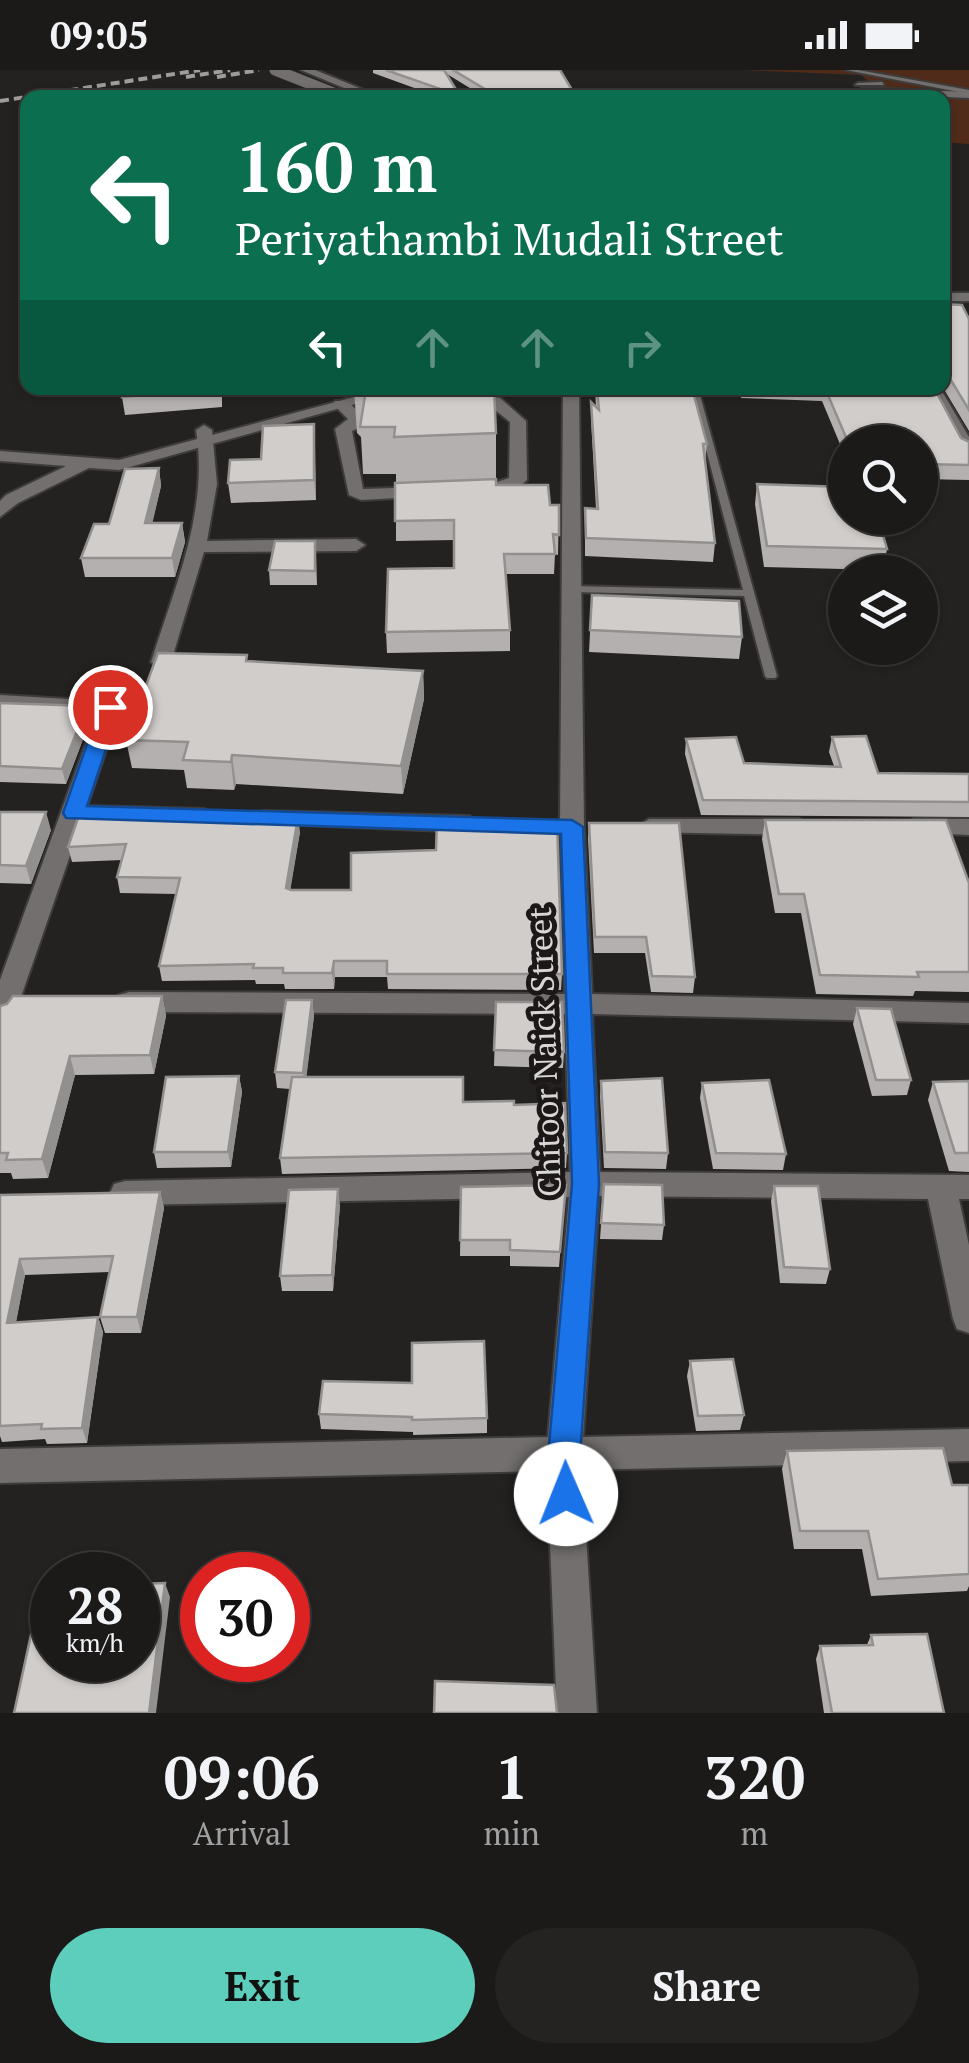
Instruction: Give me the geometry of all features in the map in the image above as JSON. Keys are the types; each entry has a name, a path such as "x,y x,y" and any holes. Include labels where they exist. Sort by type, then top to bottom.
{"street":[{"path":"274,70 325,90"},
{"path":"306,70 358,90"},
{"path":"1,511 20,508 116,460 342,395"},
{"path":"407,397 344,429 355,491 361,495 503,489 518,480 518,421 479,395 443,396"},
{"name":"Chitoor Naick Street","path":"571,395 572,827 586,1184 564,1457 577,1713"},
{"path":"936,395 969,451"},
{"path":"0,456 86,464 146,456 205,434 342,404 407,397"},
{"path":"342,404 358,420"},
{"path":"162,662 194,547 212,456 205,434"},
{"path":"0,446 116,460"},
{"path":"1,511 12,499 86,464"},
{"path":"194,547 356,545"},
{"path":"0,701 110,707 8,1006"},
{"path":"74,813 492,825"},
{"path":"631,827 830,827"},
{"path":"890,827 969,827"},
{"path":"105,1002 579,1004 969,1012"},
{"path":"98,1194 586,1184 955,1187 969,1320"},
{"path":"0,1466 564,1457 969,1445"}],"lane":[{"path":"849,70 969,93"},
{"path":"867,90 903,82"},
{"path":"696,395 771,676"},
{"path":"572,589 749,594"}],"shaded area":[{"path":"742,70 969,70 969,144 950,143 950,90 879,90 861,75"}],"building":[{"path":"386,70 444,70 456,90 443,90"},
{"path":"453,70 560,70 572,90 487,90"},
{"path":"950,304 962,305 969,319 969,410 950,379"},
{"path":"494,395 496,433 394,437 395,427 360,427 365,396"},
{"path":"598,395 694,395 707,444 703,444 715,543 586,538 585,508 598,509 591,402 599,410"},
{"path":"828,395 938,395 961,438 969,442 969,465 938,464 938,425 841,425"},
{"path":"314,424 314,480 228,483 230,460 261,459 263,426"},
{"path":"159,468 145,523 182,523 172,558 81,558 94,524 109,524 125,469"},
{"path":"496,479 496,485 548,485 550,505 559,505 559,535 553,534 555,554 504,554 510,630 386,632 388,569 454,568 454,520 395,521 395,483"},
{"path":"757,484 828,486 828,535 883,535 887,549 767,546"},
{"path":"275,541 315,541 315,571 269,570"},
{"path":"592,595 739,601 742,637 590,630"},
{"path":"158,653 247,655 246,661 423,671 401,766 232,755 231,762 183,760 188,742 126,740"},
{"path":"0,703 87,706 62,769 0,766"},
{"path":"866,736 878,773 969,774 969,802 703,800 686,739 736,737 744,763 841,767 832,737"},
{"path":"0,812 46,812 26,866 0,865"},
{"path":"173,812 298,817 286,888 291,890 351,890 351,853 436,850 437,819 557,822 562,974 387,974 387,961 334,961 332,973 283,973 283,968 253,968 254,964 159,966 180,878 117,877 126,844 68,847 79,815 125,813 124,818 171,818"},
{"path":"765,820 946,820 969,883 969,972 917,972 919,977 820,975 804,894 779,894"},
{"path":"589,823 679,823 695,977 652,976 646,937 595,937"},
{"path":"13,996 162,996 150,1055 70,1056 42,1159 6,1160 8,1153 0,1153 0,1006"},
{"path":"286,1000 312,1000 303,1073 275,1072"},
{"path":"496,1002 562,1002 564,1052 494,1050"},
{"path":"857,1008 891,1009 911,1080 876,1080"},
{"path":"239,1076 228,1152 154,1152 166,1077"},
{"path":"292,1077 463,1077 463,1102 565,1103 567,1153 280,1158"},
{"path":"662,1078 668,1153 605,1152 601,1081"},
{"path":"769,1080 786,1154 716,1153 702,1083"},
{"path":"969,1081 969,1153 955,1153 933,1082"},
{"path":"604,1184 662,1185 664,1225 601,1223"},
{"path":"566,1185 560,1252 510,1250 510,1240 460,1240 461,1187"},
{"path":"774,1186 818,1186 830,1269 784,1267"},
{"path":"338,1189 332,1275 280,1276 289,1190"},
{"path":"160,1192 137,1317 100,1317 113,1256 20,1259 7,1323 98,1317 82,1428 41,1429 42,1424 0,1426 0,1195"},
{"path":"484,1341 487,1418 412,1420 319,1414 323,1381 412,1383 412,1343"},
{"path":"733,1359 744,1415 698,1416 690,1361"},
{"path":"943,1448 952,1485 969,1485 969,1574 878,1579 868,1531 800,1531 787,1451"},
{"path":"160,1583 165,1583 160,1624"},
{"path":"927,1634 944,1713 832,1713 820,1646 873,1645 871,1635"},
{"path":"30,1639 30,1682 153,1682 149,1713 14,1713"},
{"path":"435,1681 554,1685 557,1713 434,1713"}],"railway":[{"path":"71,90 200,70"},
{"path":"186,77 230,70"},
{"path":"217,77 259,70"},
{"path":"0,101 20,98"}],"route":[{"path":"110,707 74,813 572,827 586,1184 564,1457 566,1494"}]}
